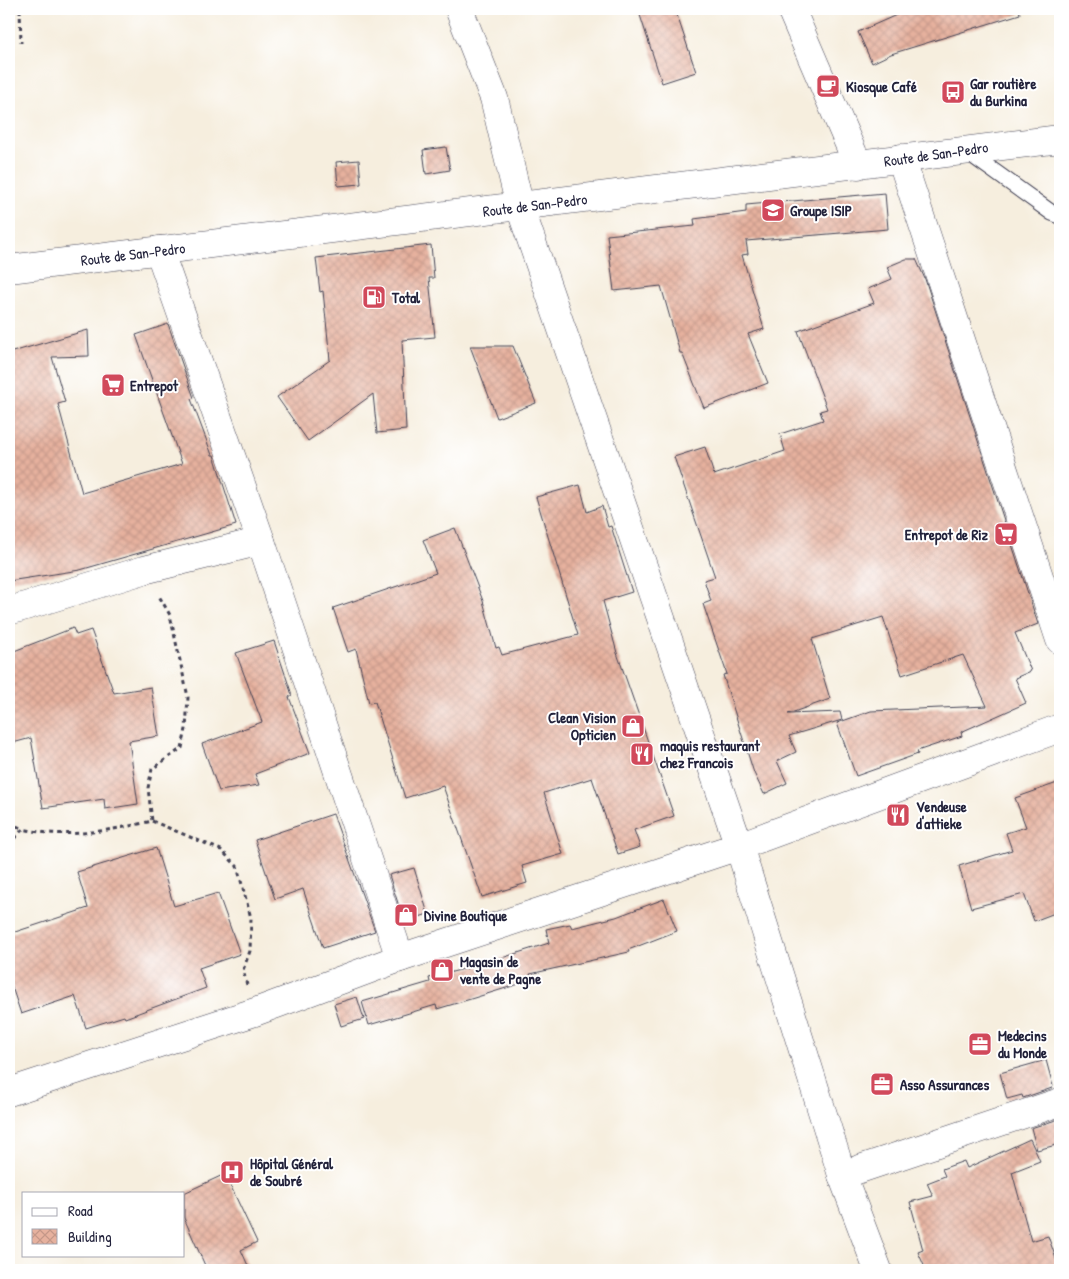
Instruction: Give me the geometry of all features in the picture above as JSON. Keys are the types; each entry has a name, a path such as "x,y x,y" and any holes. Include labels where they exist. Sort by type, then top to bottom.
{"street":[{"path":"460,9 494,98 520,207 739,846 842,1175 878,1270"},
{"path":"791,9 858,165"},
{"name":"Route de San-Pedro","path":"9,269 1060,139"},
{"path":"901,158 1060,640"},
{"path":"158,250 261,541 400,958"},
{"path":"9,610 144,570 261,541"},
{"path":"9,1092 255,1012 400,958 739,846 1060,728"},
{"path":"842,1175 1060,1102"}],"lane":[{"path":"965,150 1052,213 1060,216"}],"path":[{"path":"20,9 21,43"},
{"path":"144,570 170,615 188,697 186,729 182,748 152,769 148,788 152,821"},
{"path":"9,823 23,829 42,833 100,832 152,821 221,850 237,866 251,918 250,951 243,970 255,1012"},
{"path":"9,844 23,829"}],"building":[{"path":"638,9 675,9 696,72 662,83"},
{"path":"910,9 1019,9 1020,14 891,54 872,63 858,32"},
{"path":"446,147 450,170 426,174 423,150"},
{"path":"359,160 361,184 338,186 336,162"},
{"path":"885,193 888,229 746,241 748,254 742,255 764,329 748,334 768,383 704,408 682,353 680,353 661,286 614,291 607,235 695,226 694,219 746,212 746,205"},
{"path":"431,245 434,278 429,278 435,337 402,340 406,430 377,433 373,394 308,441 277,397 330,360 323,291 320,292 316,258"},
{"path":"906,259 916,259 925,279 1038,624 1015,633 1031,671 1015,678 1026,703 961,732 962,736 917,751 918,754 856,776 837,723 871,711 987,706 963,655 902,675 883,617 812,639 830,699 788,714 840,712 842,720 789,736 796,752 777,761 787,783 764,794 754,773 723,675 727,674 703,604 711,601 704,580 715,577 674,457 705,447 714,475 785,451 780,434 823,420 820,411 827,409 798,331 874,303 868,289 892,279 887,267"},
{"path":"168,324 194,398 191,399 212,455 214,455 236,525 80,570 9,581 9,353 88,330 89,356 52,357 65,402 58,404 82,493 182,464 136,335"},
{"path":"470,346 513,346 536,403 497,418"},
{"path":"580,485 587,512 602,506 608,527 611,526 632,592 603,601 617,653 674,816 634,830 640,847 618,854 592,778 544,793 563,854 522,866 527,883 482,897 443,786 405,798 375,702 369,703 356,649 348,652 333,608 436,573 423,540 455,528 483,601 496,648 499,647 502,655 578,635 536,497"},
{"path":"73,628 76,635 91,630 114,693 151,687 159,736 129,741 138,804 105,809 104,799 43,808 31,738 9,744 9,653"},
{"path":"274,641 292,695 289,697 310,753 255,774 259,785 219,791 202,744 262,722 236,653"},
{"path":"1060,782 1060,911 1034,921 1024,894 971,908 959,866 1012,850 1006,833 1026,827 1015,798"},
{"path":"333,814 375,931 323,948 303,889 275,899 255,840"},
{"path":"156,848 174,906 218,893 240,954 199,968 206,988 125,1018 124,1016 86,1028 75,996 21,1014 9,978 9,934 88,908 77,872"},
{"path":"414,868 428,914 404,922 389,875"},
{"path":"664,899 677,931 628,950 629,952 530,974 532,980 437,1009 436,1005 369,1025 362,1002 430,982 429,978 483,964 549,943 546,929 570,924 572,928 616,917"},
{"path":"357,997 364,1019 341,1026 334,1004"},
{"path":"1046,1060 1052,1088 1023,1098 1022,1095 1007,1099 1000,1073"},
{"path":"1059,1119 1060,1144 1037,1150 1031,1128"},
{"path":"1030,1139 1040,1161 1012,1172 1031,1241 1048,1236 1060,1270 926,1270 918,1252 923,1250 910,1202 933,1196 927,1183 945,1176 942,1169 964,1161 967,1168"},
{"path":"225,1174 257,1242 241,1250 250,1270 207,1270 185,1220 185,1193"}],"place":[{"name":"Kiosque Café","path":"828,86"},
{"name":"Gar routière du Burkina","path":"953,92"},
{"name":"Groupe ISIP","path":"773,210"},
{"name":"Total","path":"374,297"},
{"name":"Entrepot","path":"113,385"},
{"name":"Entrepot de Riz","path":"1006,534"},
{"name":"Clean Vision Opticien","path":"633,726"},
{"name":"maquis restaurant chez Francois","path":"642,754"},
{"name":"Vendeuse d'attieke","path":"898,815"},
{"name":"Divine Boutique","path":"406,915"},
{"name":"Magasin de vente de Pagne","path":"442,970"},
{"name":"Medecins du Monde","path":"980,1044"},
{"name":"Asso Assurances","path":"882,1084"},
{"name":"Hôpital Général de Soubré","path":"232,1172"}]}
